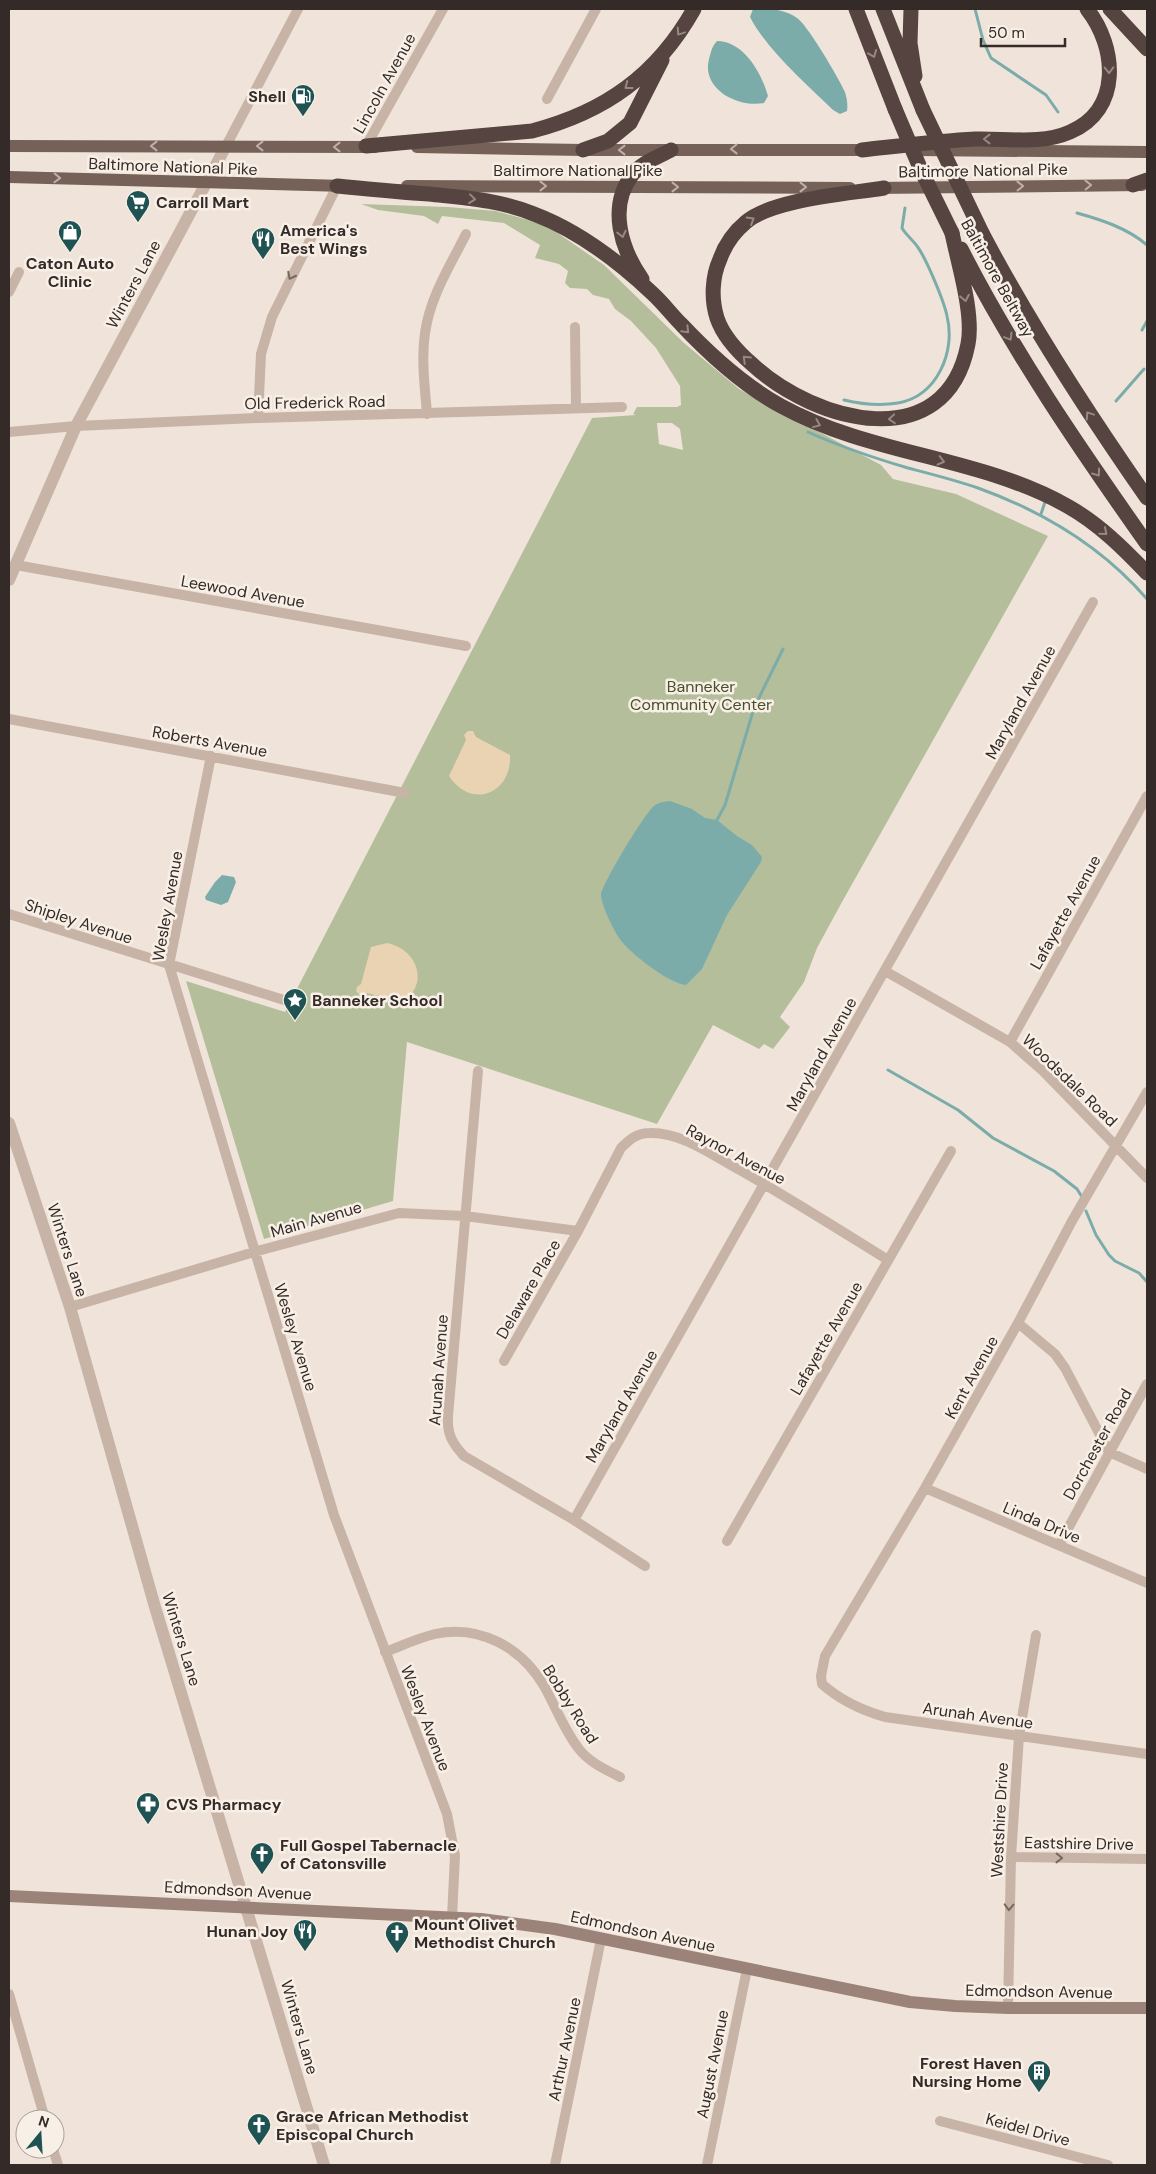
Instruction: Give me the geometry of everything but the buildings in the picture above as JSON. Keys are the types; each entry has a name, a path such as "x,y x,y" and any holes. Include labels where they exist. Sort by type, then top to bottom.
{"highway":[{"path":"583,150 608,141 630,123 644,99 664,54 694,9"},
{"name":"Baltimore Beltway","path":"856,9 921,170 1006,332 1086,458 1147,544"},
{"name":"Baltimore Beltway","path":"883,9 921,105 982,233 1029,319 1062,373 1147,498"},
{"path":"911,9 910,43 921,105"},
{"path":"862,150 976,139 1051,138 1070,132 1091,116 1101,104 1108,88 1111,70 1108,51 1101,33 1087,9"},
{"path":"1110,9 1147,49"},
{"path":"366,146 503,136 557,125 606,103 664,54"},
{"path":"653,294 635,269 627,253 621,232 620,202 633,174 644,165 671,150"},
{"path":"337,186 500,202 533,213 565,227 593,244 653,294 719,362 754,389 780,405 808,420 843,434 994,474 1046,495 1089,519 1147,573"},
{"path":"884,188 790,204 769,210 747,221 724,248 713,282 714,302 718,319 726,336 741,355 762,374 785,390 809,402 834,411 879,420 899,419 918,413 945,392 957,377 968,342 969,321 952,232"}],"main road":[{"name":"Baltimore National Pike","path":"9,146 366,146 583,150 1147,152"},
{"name":"Baltimore National Pike","path":"9,177 337,186 884,188 1142,183"},
{"name":"Edmondson Avenue","path":"9,1896 452,1917 516,1922 910,2002 1008,2008 1147,2008"}],"street":[{"name":"Winters Lane","path":"9,580 76,426 298,9"},
{"name":"Lincoln Avenue","path":"366,146 443,9"},
{"path":"547,99 596,9"},
{"path":"258,418 261,354 272,317 337,186"},
{"path":"427,414 425,332 436,294 466,234"},
{"path":"9,292 19,272"},
{"path":"575,327 576,408"},
{"name":"Old Frederick Road","path":"9,432 76,426 258,418 622,408"},
{"name":"Leewood Avenue","path":"16,566 466,646"},
{"name":"Maryland Avenue","path":"574,1520 1093,602"},
{"name":"Roberts Avenue","path":"9,720 405,793"},
{"name":"Wesley Avenue","path":"211,756 169,965 334,1514 447,1814 453,1836 455,1874 452,1917"},
{"name":"Lafayette Avenue","path":"1010,1042 1147,796"},
{"name":"Shipley Avenue","path":"9,914 284,1000"},
{"name":"Woodsdale Road","path":"885,971 1010,1042 1043,1070 1147,1178"},
{"name":"Arunah Avenue","path":"478,1071 448,1421 450,1437 454,1446 464,1456 574,1520 645,1566"},
{"name":"Kent Avenue","path":"821,1676 825,1656 925,1488 1018,1323 1072,1221 1147,1092"},
{"name":"Winters Lane","path":"9,1123 70,1307 155,1607 324,2165"},
{"name":"Raynor Avenue","path":"578,1231 621,1148 631,1137 651,1132 683,1140 765,1185 888,1260"},
{"name":"Lafayette Avenue","path":"726,1540 951,1151"},
{"name":"Main Avenue","path":"70,1307 254,1252 399,1213 465,1216 578,1231"},
{"name":"Delaware Place","path":"504,1361 578,1231"},
{"path":"1018,1323 1055,1354 1065,1368 1109,1452 1147,1469"},
{"name":"Dorchester Road","path":"1059,1545 1147,1384"},
{"name":"Linda Drive","path":"925,1488 1147,1583"},
{"name":"Bobby Road","path":"385,1652 435,1634 453,1632 469,1633 500,1642 526,1661 536,1673 568,1733 580,1751 596,1764 620,1777"},
{"name":"Westshire Drive","path":"1008,2008 1011,1857 1019,1736 1036,1635"},
{"name":"Arunah Avenue","path":"821,1676 822,1684 830,1691 842,1700 864,1711 909,1721 1147,1754"},
{"name":"Eastshire Drive","path":"1011,1857 1147,1859"},
{"name":"Arthur Avenue","path":"555,2165 601,1939"},
{"name":"August Avenue","path":"707,2165 747,1969"},
{"path":"9,1994 42,2109"},
{"name":"Keidel Drive","path":"940,2121 1108,2165"}],"green space":[{"name":"Banneker Community Center","path":"361,204 448,207 496,211 546,225 604,265 684,343 739,389 881,465 893,479 956,494 1048,536 842,902 817,948 804,982 780,1017 790,1027 773,1049 764,1044 759,1049 713,1025 657,1124 407,1042 393,1201 264,1239 186,981 285,1012 592,418 636,415 633,414 637,407 677,407 681,405 680,386 656,348 631,321 615,309 609,299 593,295 587,289 570,288 565,283 568,271 559,264 535,258 540,245 504,223 442,216 438,224 424,216 378,210","holes":["657,423 672,423 680,429 683,450 659,444"]}],"sand":[{"path":"468,731 473,731 476,737 510,755 509,768 504,780 497,788 488,793 478,795 468,793 449,776 466,740 464,735"},
{"path":"387,943 397,946 406,952 416,968 418,977 416,986 403,1002 367,993 360,995 356,991 357,987 361,984 371,947"}],"water":[{"path":"753,9 781,11 792,15 802,22 842,86 846,97 847,111 840,114 833,110 799,78 766,42 757,29 750,17"},
{"path":"717,41 727,42 736,46 750,60 761,78 768,96 764,103 754,104 733,99 716,87 708,70 711,52"},
{"path":"670,801 692,809 705,818 717,820 752,845 762,857 761,862 727,915 702,969 686,985 671,980 653,968 635,955 623,943 609,920 601,895 615,865 648,813 657,804"},
{"path":"222,875 234,877 236,882 228,902 221,905 206,900 205,897"}],"waterway":[{"path":"975,9 983,40 991,58 1046,95 1058,112"},
{"path":"844,400 884,404 912,399 933,382 946,358 949,344 947,316 925,260 917,246 902,228 905,208"},
{"path":"1077,213 1123,229 1147,245"},
{"path":"1142,330 1147,321"},
{"path":"1116,401 1144,369"},
{"path":"808,432 870,456 978,488 1025,508 1091,547 1111,563 1147,599"},
{"path":"1041,514 1045,502"},
{"path":"717,820 725,805 754,708 783,649"},
{"path":"888,1070 958,1110 993,1138 1054,1171 1077,1189 1082,1197"},
{"path":"1086,1211 1096,1235 1109,1255 1115,1261 1139,1273 1147,1282"}],"place":[{"name":"Shell","path":"303,117"},
{"name":"Carroll Mart","path":"138,223"},
{"name":"Caton Auto Clinic","path":"70,253"},
{"name":"America's Best Wings","path":"263,260"},
{"name":"Banneker School","path":"295,1021"},
{"name":"CVS Pharmacy","path":"148,1825"},
{"name":"Full Gospel Tabernacle of Catonsville","path":"262,1875"},
{"name":"Hunan Joy","path":"305,1952"},
{"name":"Mount Olivet Methodist Church","path":"397,1954"},
{"name":"Forest Haven Nursing Home","path":"1039,2093"},
{"name":"Grace African Methodist Episcopal Church","path":"259,2146"}]}
